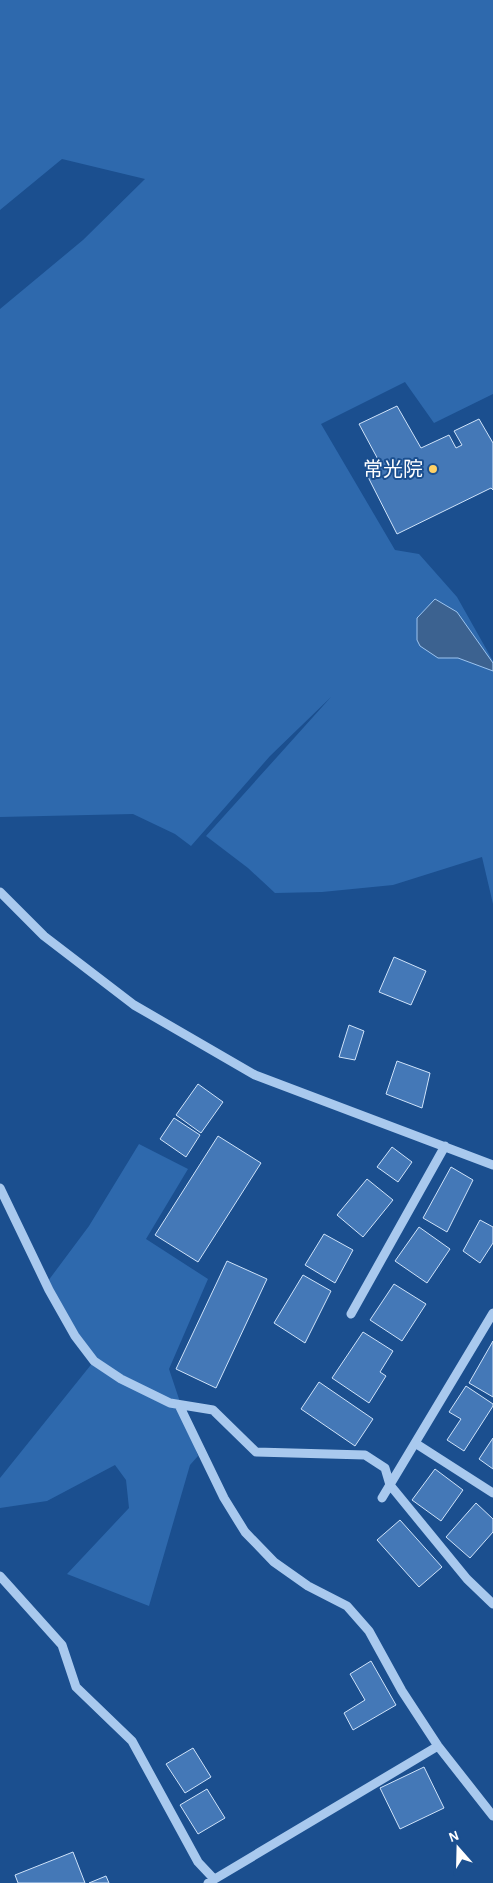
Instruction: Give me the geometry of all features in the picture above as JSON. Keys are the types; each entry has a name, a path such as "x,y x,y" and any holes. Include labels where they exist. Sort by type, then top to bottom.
{"street":[{"path":"0,892 44,936 134,1005 247,1070 493,1165"},
{"path":"351,1314 445,1146"},
{"path":"0,1188 49,1290 75,1336 94,1361 121,1379 170,1403 213,1410 256,1452 365,1455 385,1468 390,1485 467,1579 493,1604"},
{"path":"382,1498 493,1313"},
{"path":"179,1405 224,1498 245,1532 274,1562 308,1586 347,1606 369,1631 402,1691 438,1746 493,1816"},
{"path":"415,1443 493,1493"},
{"path":"0,1576 62,1645 76,1687 132,1741 198,1862 211,1881 438,1746"}],"shaded area":[{"path":"0,0 493,0 493,394 434,423 405,382 321,424 395,550 419,554 457,597 493,661 493,904 482,857 393,885 322,892 275,893 248,868 206,836 331,697 270,756 191,846 175,834 133,814 0,817 0,309 83,240 145,179 62,159 0,210"},
{"path":"435,599 457,612 493,663 493,671 458,658 438,658 420,646 417,640 417,618"},
{"path":"139,1144 188,1169 146,1239 208,1279 169,1369 198,1456 190,1465 149,1606 67,1574 129,1508 126,1480 115,1465 47,1501 0,1508 0,1478 94,1361 48,1281 89,1226"}],"building":[{"name":"常光院","path":"397,406 421,448 449,435 456,448 462,445 454,431 479,419 493,443 493,490 491,488 397,534 366,473 381,465 359,424"},
{"path":"394,957 426,971 411,1005 379,992"},
{"path":"349,1025 364,1031 355,1060 339,1057"},
{"path":"397,1061 430,1073 422,1108 386,1094"},
{"path":"198,1084 223,1102 201,1133 176,1115"},
{"path":"174,1118 200,1135 186,1157 160,1139"},
{"path":"218,1136 261,1163 198,1262 155,1235"},
{"path":"392,1147 412,1162 398,1182 377,1167"},
{"path":"451,1167 473,1180 447,1232 423,1218"},
{"path":"367,1179 393,1200 363,1237 337,1215"},
{"path":"480,1220 493,1227 493,1243 480,1263 463,1251"},
{"path":"419,1227 450,1249 427,1283 395,1261"},
{"path":"324,1234 353,1250 335,1283 305,1265"},
{"path":"227,1261 267,1279 216,1388 176,1369"},
{"path":"303,1275 331,1291 305,1343 274,1323"},
{"path":"394,1284 426,1304 402,1341 370,1320"},
{"path":"363,1332 393,1351 380,1372 386,1376 369,1403 332,1378"},
{"path":"493,1341 493,1397 469,1383"},
{"path":"319,1382 373,1419 355,1446 301,1409"},
{"path":"466,1386 493,1404 493,1406 464,1451 447,1440 461,1419 449,1412"},
{"path":"493,1438 493,1469 479,1459"},
{"path":"435,1469 463,1490 441,1521 412,1500"},
{"path":"476,1503 493,1519 493,1532 470,1558 446,1537"},
{"path":"400,1520 442,1567 419,1587 377,1540"},
{"path":"371,1661 396,1705 353,1730 344,1713 365,1700 350,1674"},
{"path":"193,1748 211,1777 185,1793 166,1764"},
{"path":"424,1767 444,1808 400,1829 380,1788"},
{"path":"207,1789 225,1818 198,1834 180,1805"},
{"path":"73,1852 85,1883 18,1883 15,1875"},
{"path":"106,1876 109,1883 89,1883"}],"place":[{"name":"常光院","path":"433,469"}]}
